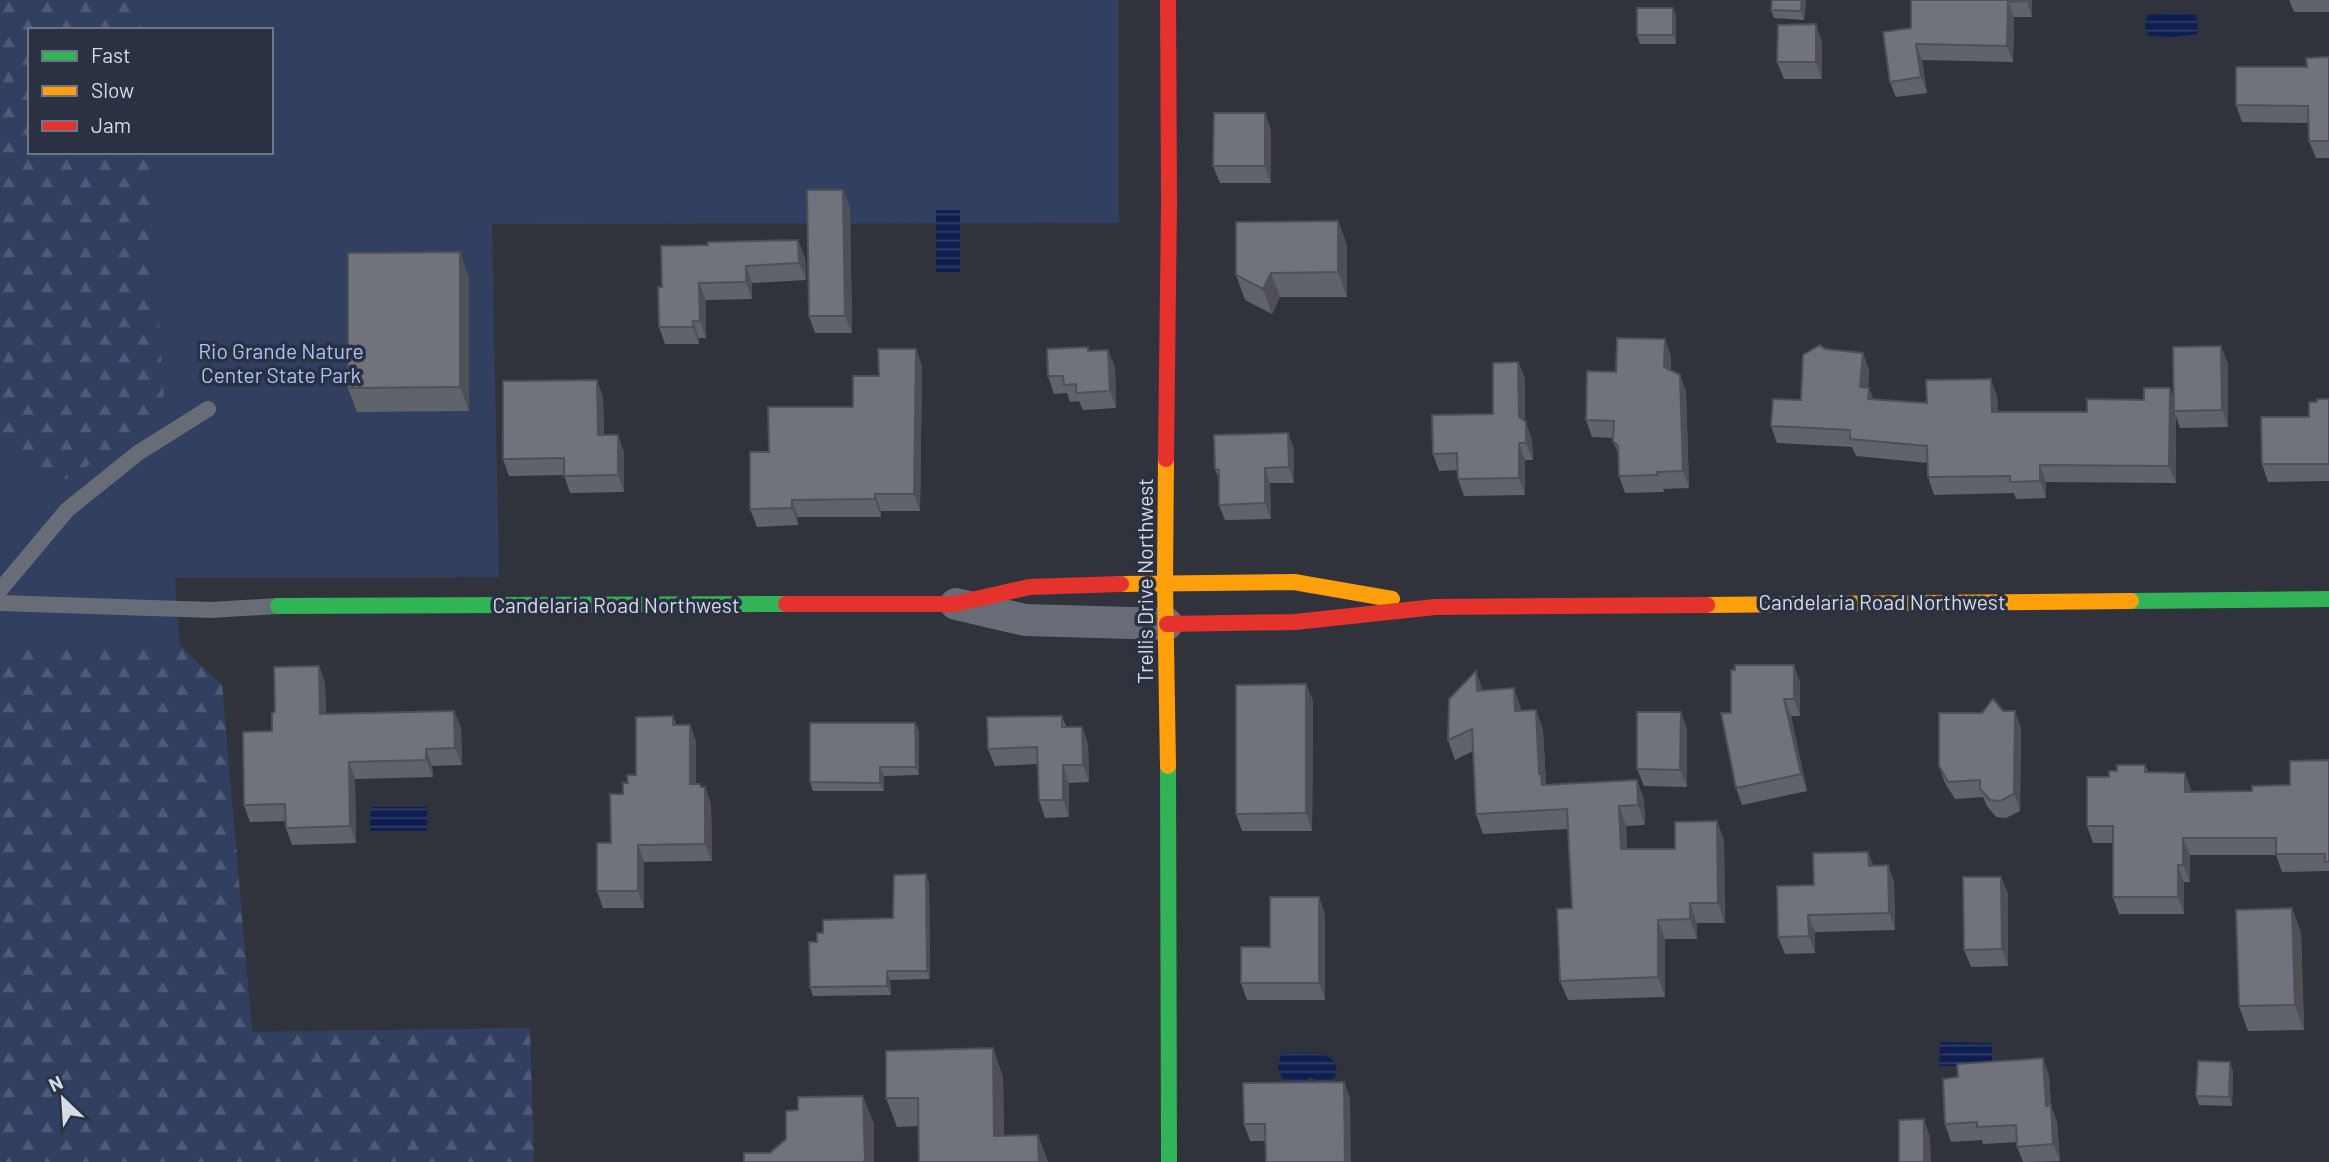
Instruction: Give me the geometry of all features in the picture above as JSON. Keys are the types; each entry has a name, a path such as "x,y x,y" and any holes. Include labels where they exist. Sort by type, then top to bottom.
{"street":[{"name":"Trellis Drive Northwest","path":"1168,0 1165,582 1169,1162"},
{"name":"Candelaria Road Northwest","path":"278,606 954,604 1029,587 1165,582 1294,582 1435,607"},
{"name":"Candelaria Road Northwest","path":"954,604 1025,620 1167,624 1295,622 1435,607 2329,600"}],"lane":[{"path":"0,590 67,510 138,453 208,410"},
{"path":"0,603 211,610 278,606"}],"green space":[{"name":"Rio Grande Nature Center State Park","path":"0,0 1119,0 1119,223 492,224 499,577 175,578 180,646 222,685 252,1032 530,1028 534,1162 0,1162"},
{"path":"0,0 139,0 141,28 28,28 28,154 148,154 165,416 67,479 0,454"},
{"name":"Rio Grande Nature Center State Park","path":"180,646 222,685 252,1032 530,1028 534,1162 0,1162 0,650"}],"shaded area":[{"path":"2172,12 2197,14 2198,34 2148,36 2145,26 2147,15"},
{"path":"936,210 960,210 960,272 936,272"},
{"path":"371,807 427,807 427,831 370,831"},
{"path":"1940,1042 1992,1043 1992,1066 1939,1066"},
{"path":"1287,1053 1312,1053 1328,1057 1334,1061 1335,1077 1329,1083 1318,1082 1311,1077 1302,1083 1285,1084 1278,1069 1280,1057"}],"building":[{"path":"1772,0 1802,0 1801,11 1771,10"},
{"path":"1911,0 2027,1 2008,2 2007,46 1916,44 1921,77 1890,82 1883,32 1911,28"},
{"path":"1637,8 1673,8 1673,35 1637,35"},
{"path":"1816,24 1816,62 1777,62 1778,25"},
{"path":"2329,57 2329,141 2309,141 2308,106 2236,105 2236,67 2307,67 2306,58"},
{"path":"1214,113 1265,113 1265,166 1213,166"},
{"path":"807,190 843,190 845,316 809,316"},
{"path":"1338,221 1338,272 1271,273 1263,289 1236,275 1236,222"},
{"path":"798,240 799,263 746,266 746,282 699,283 700,321 693,321 693,327 659,327 661,246"},
{"path":"460,252 460,387 348,388 348,253"},
{"path":"1617,338 1665,339 1664,367 1680,375 1683,471 1619,476 1618,446 1613,441 1614,421 1586,420 1587,371 1616,372"},
{"path":"1820,345 1825,349 1863,353 1860,387 1869,388 1868,399 1927,403 1926,380 1991,379 1992,412 2087,412 2087,399 2144,400 2144,388 2170,388 2169,466 2040,465 2040,481 2010,482 2010,476 1928,477 1927,446 1850,439 1850,430 1771,426 1773,399 1801,400 1803,355"},
{"path":"2221,346 2222,410 2174,411 2173,347"},
{"path":"1088,347 1088,351 1108,350 1110,391 1076,393 1076,384 1064,385 1063,376 1048,376 1047,349"},
{"path":"878,349 916,349 914,494 875,494 875,499 792,500 792,508 750,509 750,452 769,452 768,407 853,407 853,376 879,376"},
{"path":"1518,362 1519,417 1526,422 1526,443 1519,443 1519,478 1458,479 1457,453 1433,454 1432,415 1493,414 1493,363"},
{"path":"597,380 598,435 618,435 618,475 564,476 564,458 503,459 503,381"},
{"path":"2317,399 2329,399 2329,464 2262,464 2261,417 2309,417 2309,402 2317,402"},
{"path":"1288,433 1289,467 1265,468 1265,503 1219,505 1219,470 1215,469 1214,435"},
{"path":"1735,665 1794,665 1794,699 1784,699 1801,774 1736,788 1721,713 1731,713 1731,670 1735,670"},
{"path":"319,666 320,714 454,711 455,748 426,749 426,760 349,762 350,826 286,828 285,804 244,805 243,732 272,731 272,713 275,712 274,667"},
{"path":"1476,671 1477,691 1514,688 1515,711 1536,710 1539,774 1542,785 1637,780 1638,805 1619,806 1621,849 1675,849 1675,822 1717,821 1718,903 1690,903 1690,919 1658,920 1658,977 1560,981 1557,909 1572,908 1567,809 1476,814 1472,729 1448,740 1449,699"},
{"path":"1306,684 1306,813 1236,814 1236,685"},
{"path":"1993,699 2003,711 2015,711 2014,794 2000,801 1990,800 1980,789 1980,780 1948,782 1939,766 1939,713 1982,713"},
{"path":"1637,712 1681,712 1680,770 1637,769"},
{"path":"673,716 673,725 690,725 690,784 705,787 705,844 638,845 638,891 597,891 597,843 611,843 610,794 623,794 623,783 628,783 627,775 636,775 636,717"},
{"path":"1062,716 1062,727 1082,727 1083,765 1063,765 1063,800 1039,800 1037,747 988,749 987,717"},
{"path":"810,723 915,723 916,767 880,767 880,783 810,782"},
{"path":"2329,760 2329,862 2325,862 2325,854 2276,854 2276,838 2183,838 2183,865 2178,865 2178,897 2113,897 2113,826 2087,826 2087,777 2109,777 2109,771 2117,771 2117,765 2145,765 2145,772 2185,773 2185,792 2252,791 2252,786 2290,785 2290,761"},
{"path":"1868,852 1869,866 1888,865 1889,913 1808,915 1809,936 1778,937 1777,886 1814,885 1813,853"},
{"path":"926,874 927,971 887,971 887,986 810,987 809,942 817,942 817,933 823,933 823,920 893,918 894,875"},
{"path":"1963,877 2001,877 2002,949 1964,950"},
{"path":"1270,897 1319,897 1319,983 1241,983 1241,947 1270,947"},
{"path":"2292,908 2295,1005 2239,1006 2236,910"},
{"path":"993,1048 994,1136 1038,1135 1039,1162 919,1162 918,1098 886,1098 886,1051"},
{"path":"2043,1058 2046,1106 2051,1105 2053,1144 2017,1147 2016,1125 1977,1127 1977,1122 1945,1124 1943,1079 1958,1077 1957,1064"},
{"path":"2198,1061 2230,1062 2229,1097 2196,1096"},
{"path":"1344,1082 1345,1162 1266,1162 1265,1124 1244,1124 1243,1083"},
{"path":"863,1096 863,1162 744,1162 744,1153 770,1153 786,1139 786,1111 798,1110 798,1097"},
{"path":"1924,1119 1924,1162 1899,1162 1899,1120"}],"traffic: fast":[{"path":"2131,601 2329,599"},
{"path":"278,606 786,604"},
{"path":"1168,766 1169,1162"}],"traffic: slow":[{"path":"1166,459 1168,766"},
{"path":"1121,584 1294,582 1392,599"},
{"path":"1707,605 2131,601"}],"traffic: jam":[{"path":"1166,459 1168,0"},
{"path":"786,604 954,604 1029,587 1121,584"},
{"path":"1167,624 1295,622 1435,607 1707,605"}]}
